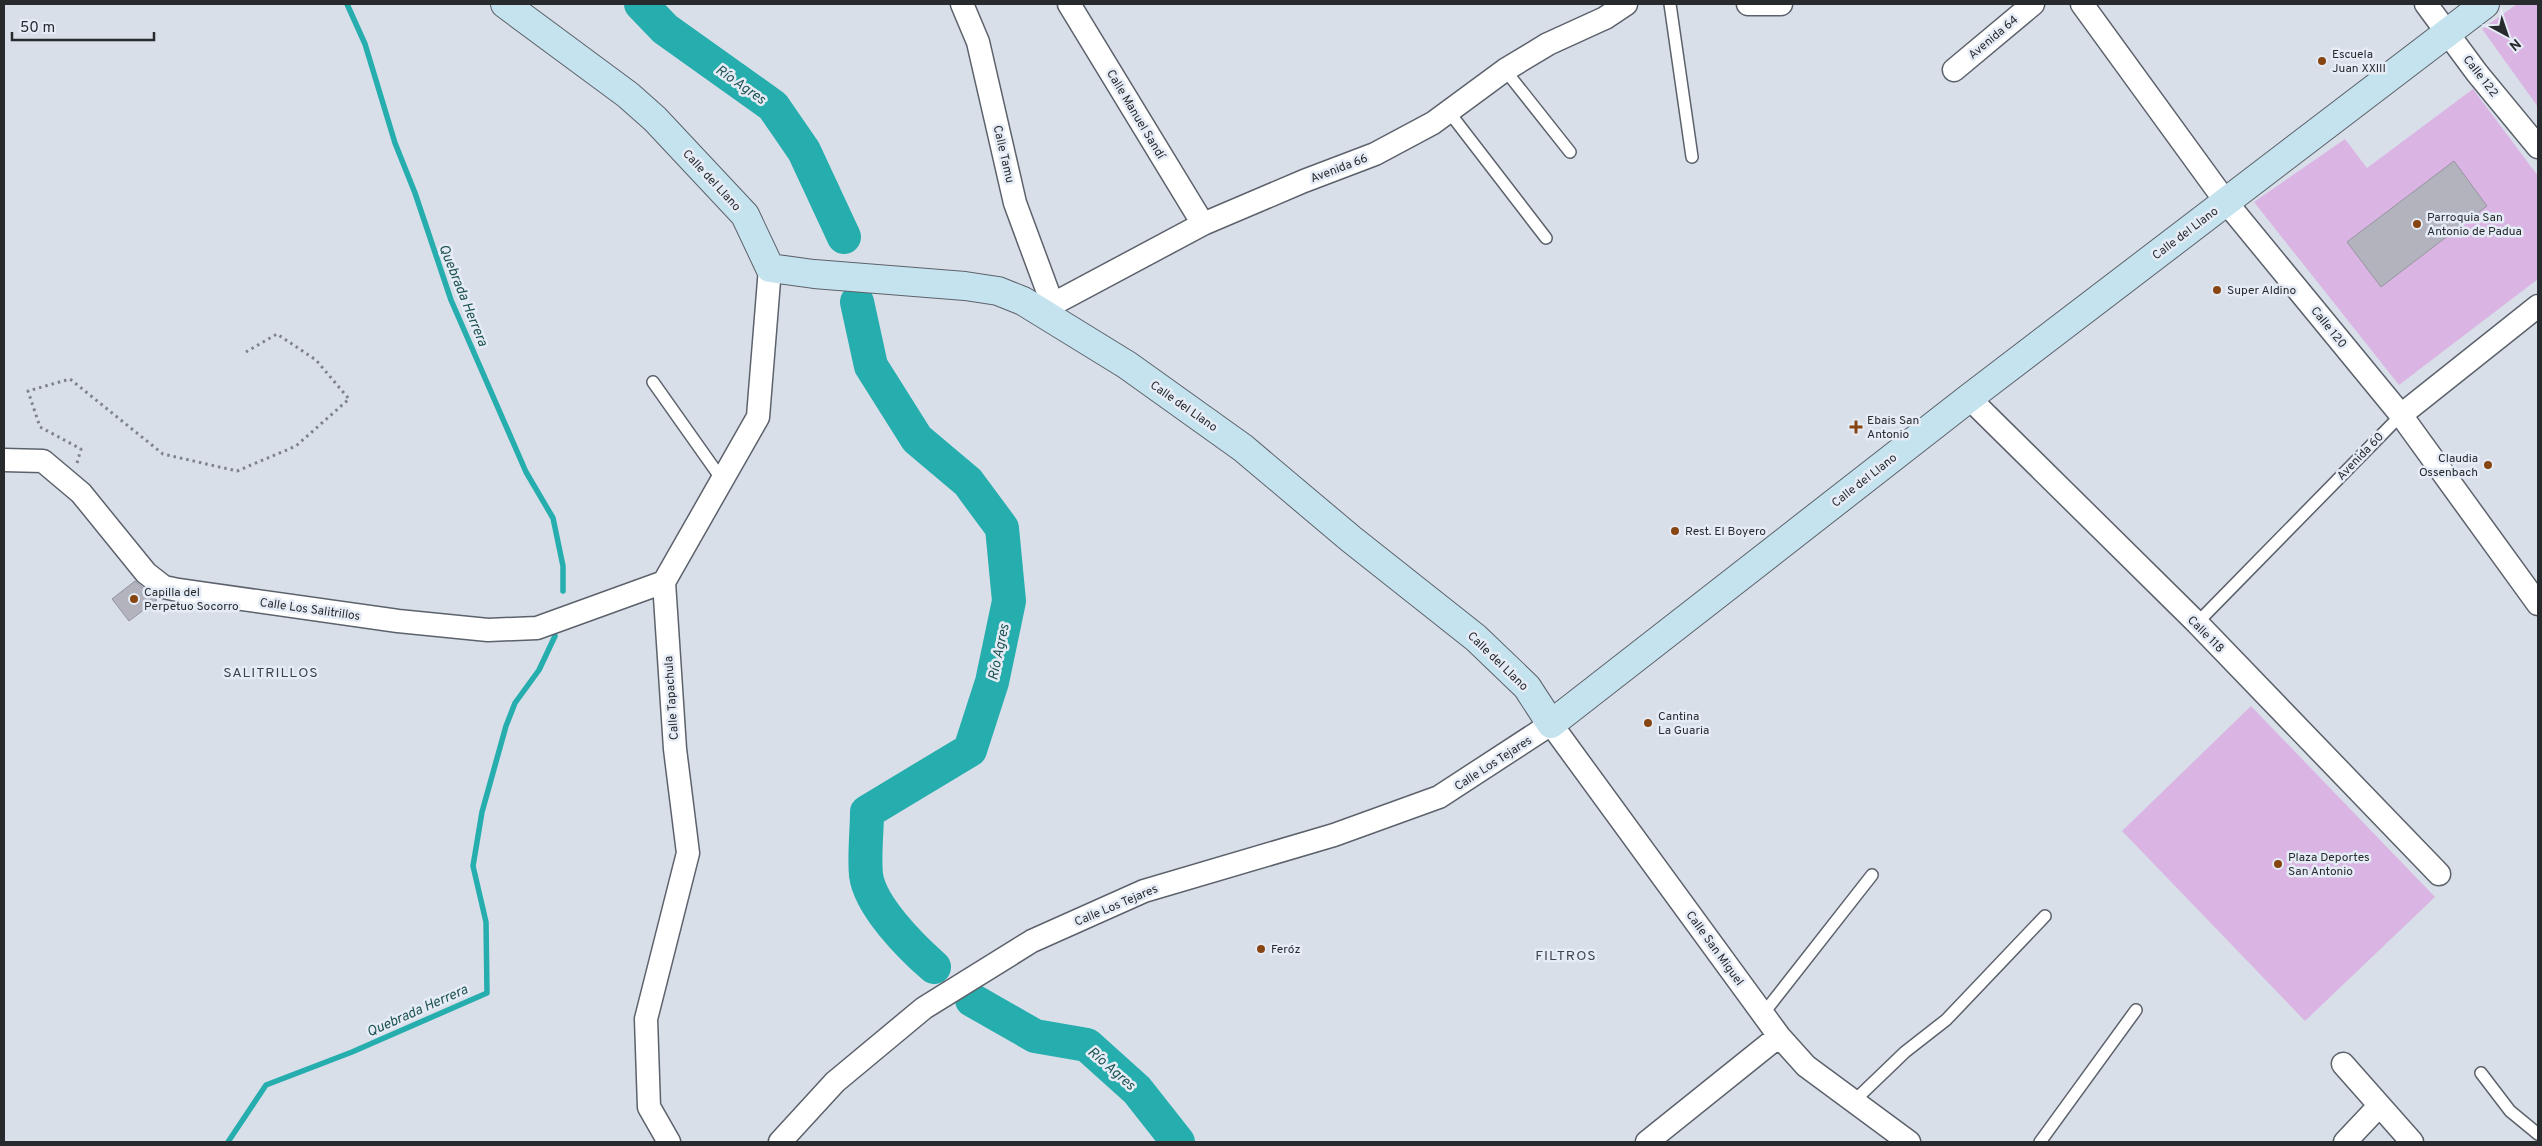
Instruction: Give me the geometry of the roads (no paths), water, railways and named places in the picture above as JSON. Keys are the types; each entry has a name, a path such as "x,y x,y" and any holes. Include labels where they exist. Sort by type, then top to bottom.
{"main road":[{"name":"Calle del Llano","path":"505,4 628,94 655,119 745,215 770,268 814,274 998,291 1023,301 1046,307 1243,448 1351,539 1476,638 1527,687 1551,724 1969,398 2485,4"}],"street":[{"name":"Calle Tamu","path":"962,4 978,42 1015,203 1046,307"},
{"name":"Calle Manuel Sandí","path":"1069,4 1203,224"},
{"name":"Avenida 66","path":"1046,307 1203,224 1304,181 1375,154 1449,112 1505,70 1548,44 1605,18 1626,4"},
{"path":"1748,4 1781,4"},
{"name":"Avenida 64","path":"1954,70 2033,4"},
{"name":"Calle 120","path":"2082,4 2226,202 2400,414 2538,604"},
{"name":"Calle 122","path":"2426,4 2538,147"},
{"path":"664,582 758,417 770,268"},
{"name":"Avenida 60","path":"2400,414 2538,306"},
{"name":"Calle 118","path":"1969,398 2197,623 2438,874"},
{"name":"Calle Los Salitrillos","path":"4,460 43,461 81,493 146,573 164,587 178,590 398,622 488,630 537,628 664,582"},
{"name":"Calle Tapachula","path":"664,582 675,749 688,853 646,1019 649,1107 668,1142"},
{"name":"Calle San Miguel","path":"1551,724 1779,1036 1806,1066 1909,1142"},
{"name":"Calle Los Tejares","path":"780,1142 834,1082 924,1008 1032,941 1144,891 1334,835 1440,797 1551,724"},
{"path":"1647,1142 1779,1036"},
{"path":"2343,1064 2412,1142"},
{"path":"2345,1142 2379,1106"}],"lane":[{"path":"1670,4 1692,157"},
{"path":"1505,70 1570,152"},
{"path":"1449,112 1546,238"},
{"path":"653,382 723,481"},
{"name":"Avenida 60","path":"2197,623 2400,414"},
{"path":"1763,1014 1872,875"},
{"path":"1853,1102 1905,1052 1946,1020 2045,916"},
{"path":"2040,1142 2136,1010"},
{"path":"2481,1073 2510,1111 2538,1134"}],"waterway":[{"name":"Quebrada Herrera","path":"347,4 365,44 395,143 415,193 451,300 526,472 553,518 563,566 563,591"},
{"name":"Río Agres","path":"641,4 665,29 773,106 804,151 844,237"},
{"name":"Río Agres","path":"857,302 871,366 917,439 968,482 1002,528 1009,601 992,682 970,750 867,812 865,867 869,887 875,900 893,925 914,949 934,967"},
{"name":"Quebrada Herrera","path":"228,1142 266,1085 352,1052 487,993 486,922 473,866 482,812 506,726 515,703 539,670 555,636"},
{"name":"Río Agres","path":"972,1000 1035,1036 1087,1045 1137,1090 1178,1142"}],"place":[{"name":"Escuela Juan XXIII","path":"2322,61"},
{"name":"Parroquia San Antonio de Padua","path":"2417,224"},
{"name":"Super Aldino","path":"2217,290"},
{"name":"Ebais San Antonio","path":"1856,427"},
{"name":"Claudia Ossenbach","path":"2488,465"},
{"name":"Rest. El Boyero","path":"1675,531"},
{"name":"Capilla del Perpetuo Socorro","path":"134,599"},
{"name":"Cantina La Guaria","path":"1648,723"},
{"name":"Plaza Deportes San Antonio","path":"2278,864"},
{"name":"Feróz","path":"1261,949"}],"district":[{"name":"SALITRILLOS","path":"271,672"},
{"name":"FILTROS","path":"1566,955"}]}
